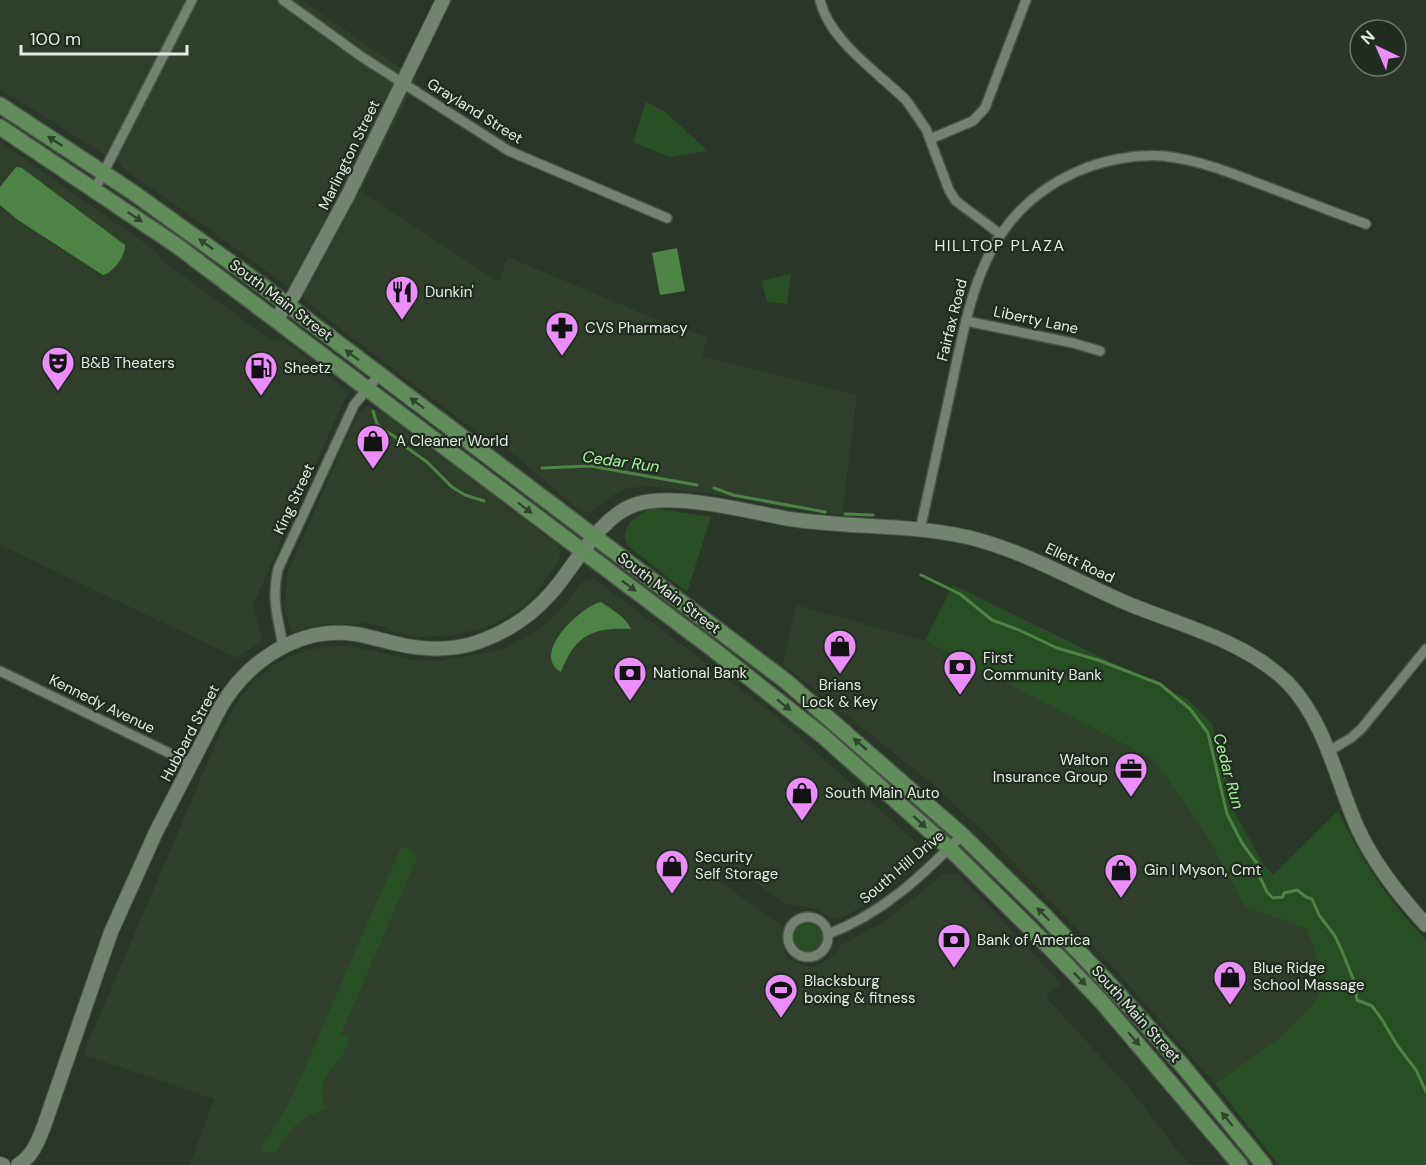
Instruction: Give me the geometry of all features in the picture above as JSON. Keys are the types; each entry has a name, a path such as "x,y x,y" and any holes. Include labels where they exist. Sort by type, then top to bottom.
{"main road":[{"name":"South Main Street","path":"0,105 187,230 787,682 962,835 1037,908 1182,1065 1264,1165"},
{"name":"South Main Street","path":"0,127 176,245 276,319 714,650 824,737 949,848 1101,1001 1240,1165"}],"street":[{"path":"95,189 192,0"},
{"name":"Grayland Street","path":"283,0 362,57 509,151 667,218"},
{"name":"Marlington Street","path":"276,319 294,295 347,197 443,0"},
{"path":"820,0 832,29 906,100 919,117 930,139 949,190 956,201 1000,234"},
{"path":"930,139 973,121 985,108 1026,0"},
{"name":"Fairfax Road","path":"920,530 966,321 981,270 1000,234 1013,217 1035,197 1068,176 1107,162 1156,156 1176,158 1220,169 1366,224"},
{"name":"Liberty Lane","path":"966,321 1073,343 1100,351"},
{"name":"King Street","path":"283,647 274,596 278,569 354,405 379,375"},
{"name":"Ellett Road","path":"582,552 622,510 652,501 703,504 831,524 920,530 967,537 1015,552 1123,601 1245,651 1270,667 1294,690 1312,717 1329,751 1355,820 1371,854 1393,887 1426,925"},
{"name":"Hubbard Street","path":"18,1165 26,1160 34,1149 57,1090 111,932 156,832 220,708 236,683 266,657 283,647 316,636 343,633 422,648 454,647 482,641 507,630 528,616 554,589 582,552"},
{"path":"1329,751 1351,738 1362,728 1426,649"},
{"name":"Kennedy Avenue","path":"0,671 192,764"},
{"name":"South Hill Drive","path":"828,934 851,925 879,909 908,886 962,835"},
{"path":"807,916 822,922 828,934 823,950 812,956 797,954 788,941 789,929 793,923 807,916"}],"shaded area":[{"path":"0,0 301,0 417,79 361,191 499,282 508,257 648,316 708,337 702,356 857,395 842,515 713,494 646,486 625,489 589,513 579,510 506,448 505,444 478,433 307,301 122,168 121,165 0,89"},
{"path":"646,102 665,112 708,151 670,157 633,142"},
{"path":"0,142 152,248 164,262 272,341 283,340 348,392 253,605 262,641 237,658 0,545"},
{"path":"16,167 22,168 125,245 123,254 115,267 103,275 18,220 0,205 0,187"},
{"path":"677,248 685,291 660,295 652,253"},
{"path":"791,274 787,304 767,302 762,281"},
{"path":"367,407 379,410 558,545 559,561 532,597 519,610 487,627 454,635 419,637 391,632 387,627 361,622 355,625 323,624 292,632 285,612 287,573 358,413"},
{"path":"651,509 711,517 687,592 629,547 626,541 626,529 639,515"},
{"path":"594,579 775,715 920,846 919,863 874,900 841,918 831,919 818,910 785,903 732,866 719,881 782,926 783,947 789,958 808,967 817,966 834,955 841,945 885,921 942,875 950,873 959,875 1061,983 1046,997 1130,1089 1189,1165 190,1165 214,1099 83,1055 221,731 239,699 252,683 272,666 295,654 326,646 352,646 412,660 437,661 505,649 542,627 563,607 582,582"},
{"path":"953,585 1187,699 1212,724 1233,809 1263,864 1273,875 1338,811 1377,879 1400,911 1426,940 1426,1165 1279,1165 1215,1084 1278,1039 1312,1006 1324,979 1307,929 1244,906 1198,822 1153,759 925,641"},
{"path":"601,602 622,617 631,629 606,630 587,636 572,649 561,672 553,664 551,654 555,643 571,621 592,605"},
{"path":"796,605 925,641 1153,759 1198,822 1244,906 1307,929 1324,979 1312,1006 1278,1039 1215,1084 1111,965 988,836 936,787 783,664"},
{"path":"409,848 417,857 341,1034 349,1037 347,1048 326,1076 323,1095 326,1109 295,1125 275,1153 260,1151 290,1102 400,849"},
{"path":"808,923 818,927 822,937 818,947 808,951 798,947 794,937 798,927"}],"waterway":[{"name":"Cedar Run","path":"373,411 377,424 382,429 427,462 452,487 465,495 484,501"},
{"name":"Cedar Run","path":"542,468 590,466 697,485"},
{"name":"Cedar Run","path":"714,488 733,495 825,512"},
{"name":"Cedar Run","path":"845,514 873,515"},
{"name":"Cedar Run","path":"921,575 960,594 992,620 1057,648 1098,660 1160,684 1190,709 1208,733 1227,814 1242,843 1258,865 1258,873 1267,892 1273,898 1283,897 1284,893 1297,890 1312,899 1319,915 1335,936 1342,951 1354,981 1357,1000 1372,1006 1416,1070 1426,1092"}],"place":[{"name":"Dunkin'","path":"402,321"},
{"name":"CVS Pharmacy","path":"562,357"},
{"name":"B&B Theaters","path":"58,392"},
{"name":"Sheetz","path":"261,397"},
{"name":"A Cleaner World","path":"373,470"},
{"name":"Brians Lock & Key","path":"840,675"},
{"name":"First Community Bank","path":"960,696"},
{"name":"National Bank","path":"630,702"},
{"name":"Walton Insurance Group","path":"1131,798"},
{"name":"South Main Auto","path":"802,822"},
{"name":"Security Self Storage","path":"672,895"},
{"name":"Gin I Myson, Cmt","path":"1121,899"},
{"name":"Bank of America","path":"954,969"},
{"name":"Blue Ridge School Massage","path":"1230,1006"},
{"name":"Blacksburg boxing & fitness","path":"781,1019"}],"district":[{"name":"HILLTOP PLAZA","path":"1000,245"}]}
